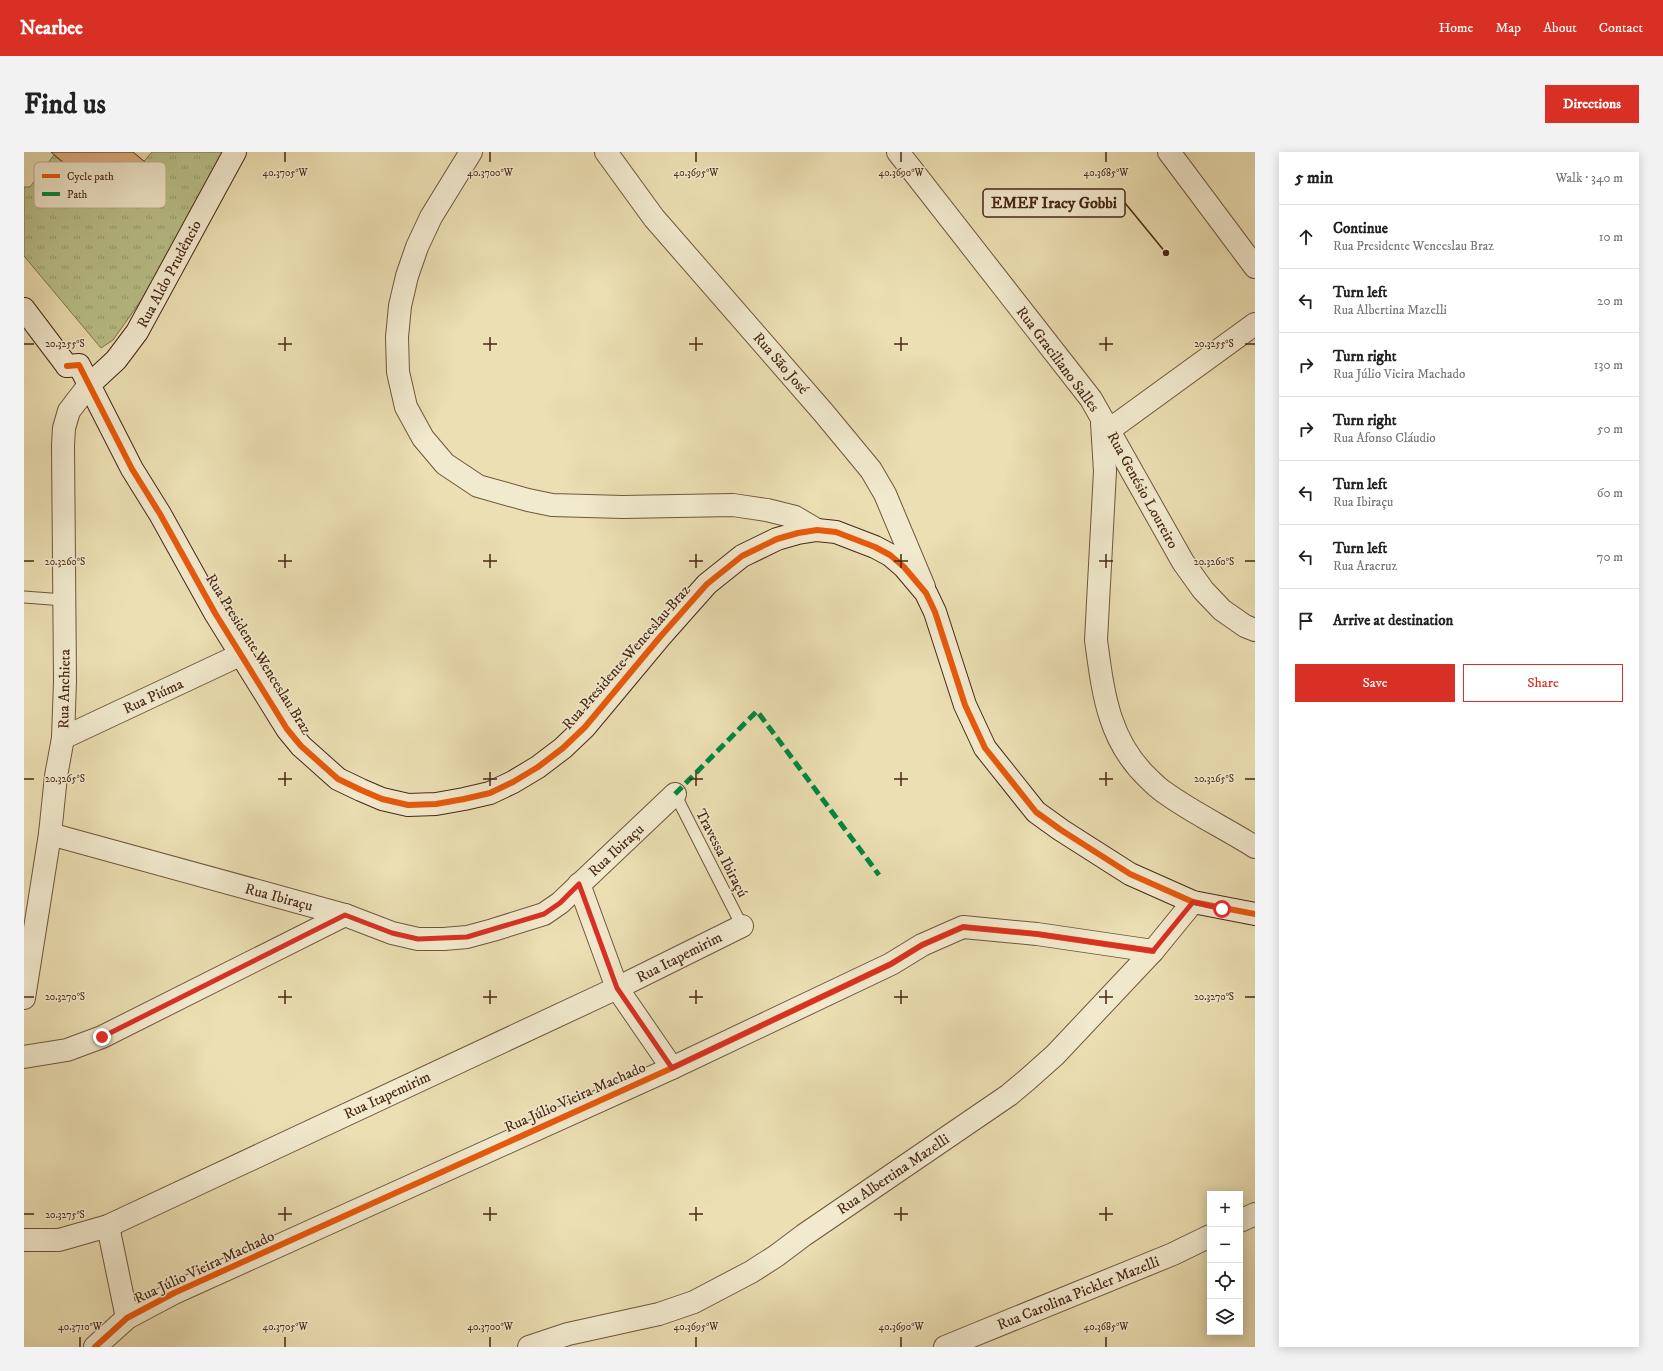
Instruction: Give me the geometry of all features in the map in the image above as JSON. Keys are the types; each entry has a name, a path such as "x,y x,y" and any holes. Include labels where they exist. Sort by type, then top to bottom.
{"street":[{"name":"Rua Aldo Prudêncio","path":"89,386 116,360 137,332 235,152"},
{"path":"471,152 435,211 417,247 407,276 400,306 397,337 398,372 406,407 424,438 445,464 478,486 552,505 623,507 733,505 767,510 795,517 817,530"},
{"name":"Rua São José","path":"606,152 654,218 823,412 871,470 884,494 926,593"},
{"name":"Rua Graciliano Salles","path":"898,152 1077,378 1105,422 1105,471 1096,640 1101,674 1112,726 1122,747 1139,769 1162,792 1255,847"},
{"path":"1169,152 1255,267"},
{"name":"Rua Presidente Wenceslau Braz","path":"24,309 67,366"},
{"path":"1105,422 1255,324"},
{"name":"Rua Presidente Wenceslau Braz","path":"24,325 49,342 67,366"},
{"name":"Rua Presidente Wenceslau Braz","path":"67,366 79,366 132,469 160,514 215,613 242,654 287,729 301,746 338,778 361,790 382,799 408,805 436,804 490,793 513,782 538,767 563,748 585,727 702,589 742,556 777,539 798,533 817,530 836,532 880,549 890,555 904,567 926,593 935,612 965,704 985,748 1036,812 1061,830 1130,874 1193,902 1255,914"},
{"name":"Rua Anchieta","path":"24,998 50,834 54,792 63,738 65,681 62,445 64,428 69,411 89,386"},
{"name":"Rua Genésio Loureiro","path":"1105,422 1183,562 1203,590 1222,610 1245,626 1255,630"},
{"name":"Rua Piúma","path":"63,738 242,654"},
{"name":"Rua Ibiraçu","path":"50,834 345,915 392,933 418,939 467,937 544,914 560,903 675,794"},
{"path":"579,884 617,988 672,1068"},
{"name":"Rua Albertina Mazelli","path":"529,1347 568,1334 659,1314 694,1302 751,1272 770,1260 810,1230 1009,1095 1055,1055 1153,951 1193,902"},
{"path":"24,1057 67,1050 102,1037 345,915"},
{"name":"Rua Itapemirim","path":"24,1240 59,1240 108,1226 617,988 742,926"},
{"name":"Rua Júlio Vieira Machado","path":"95,1347 127,1318 174,1294 672,1068 891,964 922,945 963,927 1037,934 1153,951"},
{"path":"1243,1220 1255,1214"},
{"path":"108,1226 127,1318"},
{"name":"Rua Carolina Pickler Mazelli","path":"945,1347 1173,1254 1207,1237"}],"lane":[{"path":"24,597 64,600"},
{"name":"Travessa Ibiraçú","path":"675,794 742,926"}],"green space":[{"path":"152,152 225,152 142,299 113,340 101,348 24,256 24,187 30,187 34,182 34,208 166,208 166,162 143,162"},
{"path":"54,155 62,162 49,162"}],"building":[{"path":"51,152 133,152 145,162 63,162"}],"marked path":[{"path":"675,794 757,711 879,875"}],"cycle path":[{"path":"67,366 79,365 132,469 160,514 215,613 287,729 301,746 338,779 361,790 382,799 408,805 436,804 490,793 513,782 538,767 563,748 585,727 660,637 707,584 742,556 777,539 798,533 817,530 836,532 875,547 890,555 904,567 926,593 935,612 965,705 985,748 1036,812 1061,830 1130,874 1193,902 1255,914"},
{"path":"95,1347 127,1318 174,1293 672,1068 891,964 922,945 963,927 1037,934 1153,951"}],"place":[{"name":"EMEF Iracy Gobbi","path":"1166,253"}],"route":[{"path":"102,1037 345,915 392,933 418,939 467,937 544,914 560,903 579,884 617,988 672,1068 854,980 891,964 922,945 963,927 1037,934 1153,951 1193,902 1222,909"}]}
